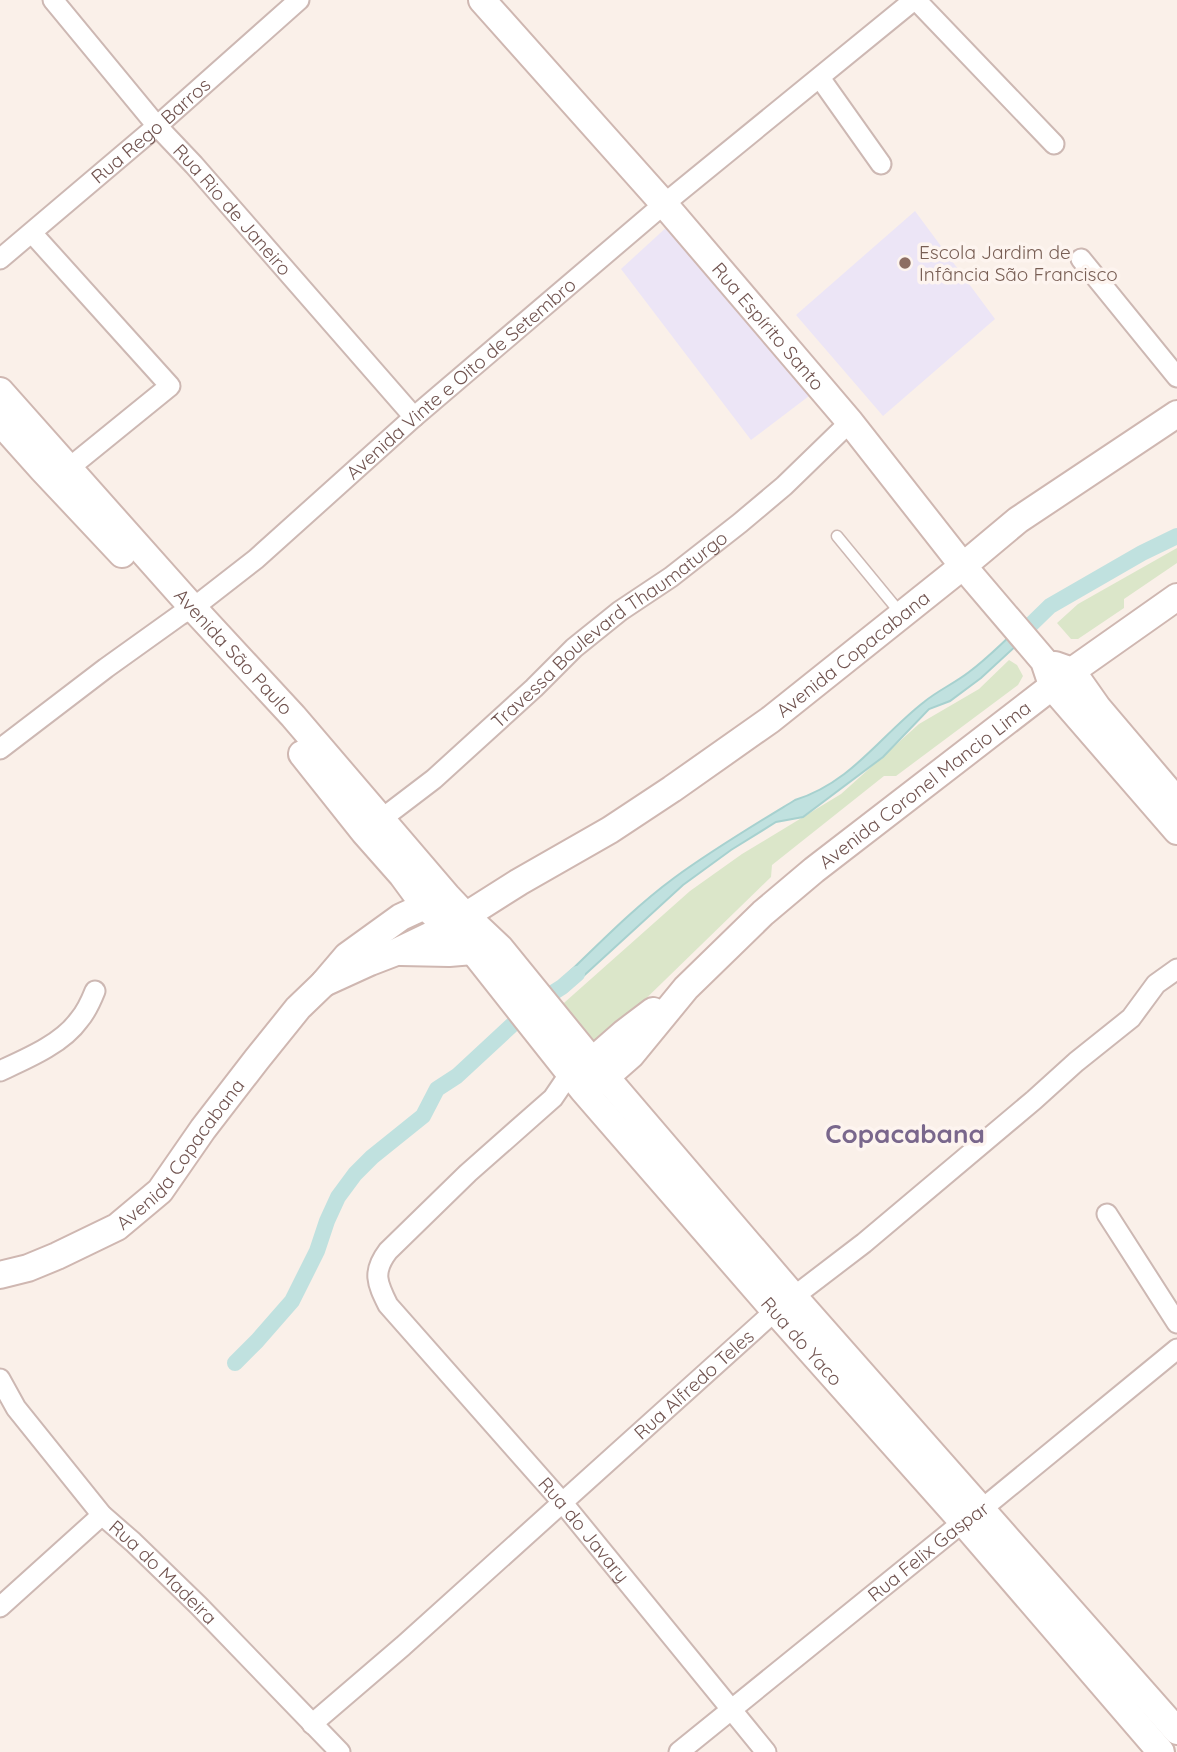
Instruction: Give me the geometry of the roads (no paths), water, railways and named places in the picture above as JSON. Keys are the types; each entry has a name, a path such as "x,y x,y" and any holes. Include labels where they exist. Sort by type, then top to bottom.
{"street":[{"name":"Rua Rio de Janeiro","path":"53,0 157,125 414,416"},
{"name":"Rua Rego Barros","path":"0,259 299,0"},
{"name":"Rua Espírito Santo","path":"482,0 664,204 850,422 964,566 1062,680 1177,831"},
{"name":"Avenida Vinte e Oito de Setembro","path":"0,749 256,559 414,416 664,204 915,0"},
{"path":"915,0 1054,144"},
{"path":"820,78 881,164"},
{"path":"32,233 170,386 57,465"},
{"path":"1081,259 1177,377"},
{"name":"Avenida São Paulo","path":"0,391 57,465 287,721 372,826 446,911"},
{"name":"Avenida Copacabana","path":"0,1275 29,1268 117,1227 160,1191 257,1059 298,1008 347,956 401,917 446,911 514,885 610,830 771,720 1018,520 1177,414"},
{"name":"Avenida São Paulo","path":"0,422 57,465"},
{"name":"Travessa Boulevard Thaumaturgo","path":"372,826 434,779 574,648 620,611 671,577 784,486 850,422"},
{"name":"Avenida Coronel Mancio Lima","path":"397,1314 388,1305 378,1283 380,1261 468,1173 553,1098 588,1075 631,1055 686,988 763,913 814,870 1062,680 1177,597"},
{"path":"1062,680 1098,708 1177,801"},
{"name":"Avenida São Paulo","path":"372,826 375,842 403,877 446,911"},
{"path":"393,923 402,904 403,877"},
{"path":"500,948 493,929 494,912 514,885"},
{"name":"Avenida Copacabana","path":"324,983 396,952 446,911"},
{"name":"Rua do Yaco","path":"446,911 500,948 588,1075"},
{"name":"Rua do Yaco","path":"446,911 473,951 588,1075 1163,1736"},
{"path":"396,952 473,951"},
{"name":"Rua Alfredo Teles","path":"312,1724 785,1304 864,1243 1131,1018 1156,984 1177,970"},
{"path":"0,1071 46,1048 69,1031 83,1016 95,991"},
{"path":"1107,1214 1177,1323"},
{"name":"Rua do Javary","path":"397,1314 562,1502 766,1752"},
{"name":"Rua Felix Gaspar","path":"679,1752 1177,1349"},
{"name":"Rua do Madeira","path":"0,1379 16,1408 102,1515 199,1605 340,1752"},
{"path":"0,1607 102,1515"}],"lane":[{"path":"837,536 902,615"}],"water":[{"path":"1010,636 1018,644 981,678 950,701 929,709 883,757 803,817 776,822 683,885 566,992 559,982 644,902 674,878 749,828 795,800 833,782 908,715 975,668"}],"waterway":[{"path":"1015,640 1050,606 1177,536"},
{"path":"551,994 577,974"},
{"path":"235,1363 292,1301 317,1251 338,1197 355,1174 423,1116 437,1089 457,1076 512,1025"}],"place":[{"name":"Escola Jardim de Infância São Francisco","path":"905,263"}],"district":[{"name":"Copacabana","path":"905,1134"}]}
